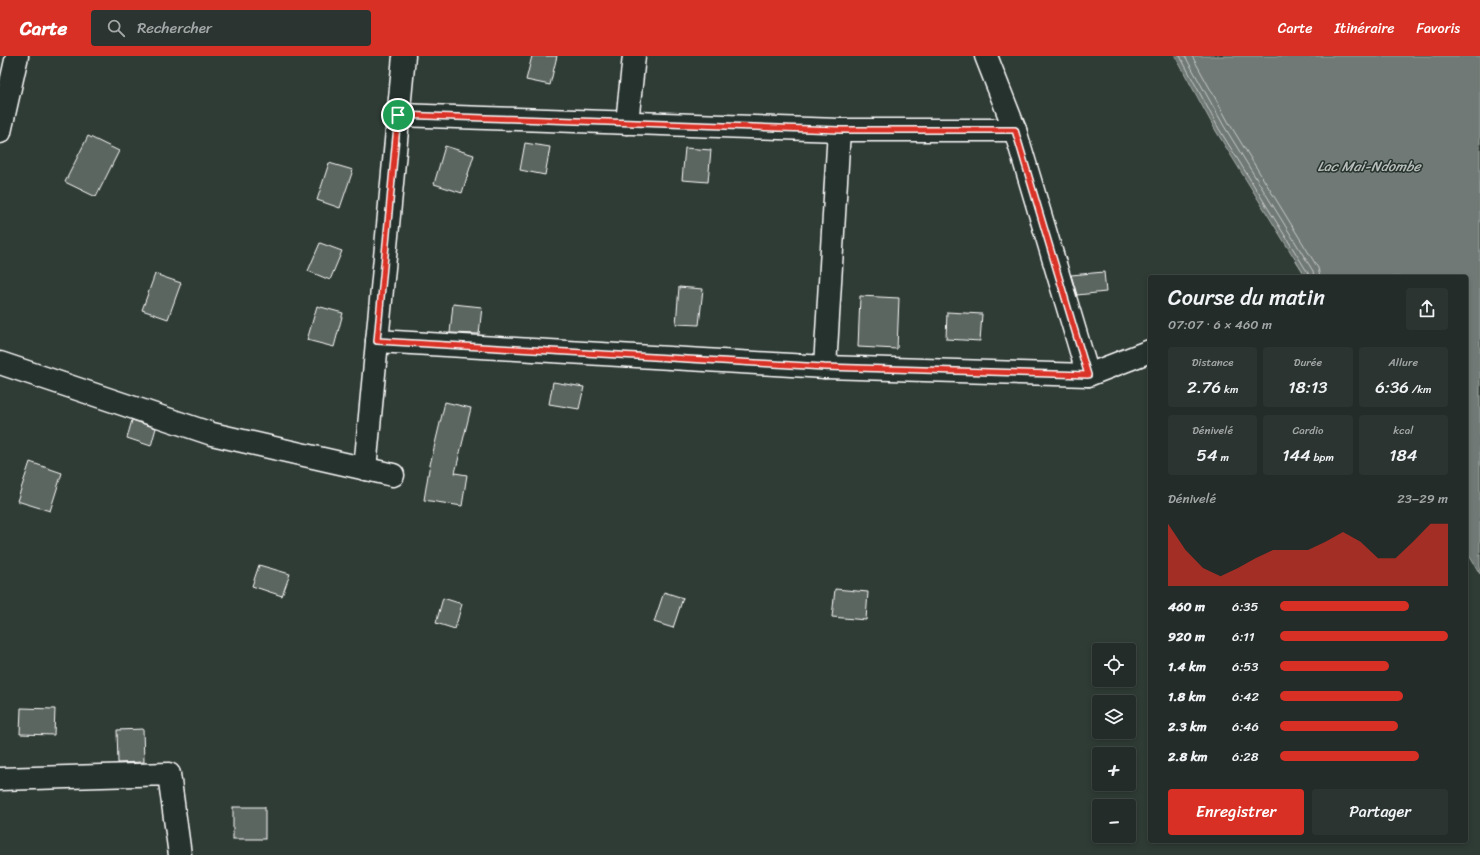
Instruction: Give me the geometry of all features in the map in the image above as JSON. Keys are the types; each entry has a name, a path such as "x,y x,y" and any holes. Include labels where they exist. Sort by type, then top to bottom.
{"street":[{"path":"0,132 17,56"},
{"path":"365,469 404,56"},
{"path":"627,123 634,56"},
{"path":"986,56 1015,130 1088,375"},
{"path":"398,115 839,130 1015,130"},
{"path":"824,367 839,130"},
{"path":"377,341 824,367 1088,375 1148,352"},
{"path":"0,363 212,434 393,475"},
{"path":"0,779 169,774 180,855"}],"water":[{"name":"Lac Mai-Ndombe","path":"1175,56 1480,56 1480,574 1468,553 1468,275 1305,275 1216,131"}],"building":[{"path":"532,56 557,56 550,85 526,80"},
{"path":"88,136 119,151 96,197 65,182"},
{"path":"525,143 550,147 545,175 520,170"},
{"path":"445,146 474,155 462,193 434,184"},
{"path":"685,148 711,150 708,182 682,180"},
{"path":"329,163 353,170 340,208 317,200"},
{"path":"320,243 342,251 330,280 308,271"},
{"path":"1104,272 1106,292 1077,295 1071,275"},
{"path":"155,274 181,283 168,319 142,310"},
{"path":"679,287 703,289 699,325 676,324"},
{"path":"860,296 899,298 897,349 858,347"},
{"path":"453,304 482,307 479,334 450,333"},
{"path":"317,306 343,313 334,347 307,340"},
{"path":"947,312 982,314 980,341 946,339"},
{"path":"553,382 584,387 579,409 549,404"},
{"path":"445,402 471,408 455,473 467,475 462,506 424,500 429,469"},
{"path":"132,420 156,428 151,446 127,438"},
{"path":"30,462 62,473 50,511 17,501"},
{"path":"259,565 290,574 282,596 252,586"},
{"path":"835,589 868,592 866,620 832,617"},
{"path":"664,592 683,598 673,628 654,622"},
{"path":"443,598 462,604 455,629 436,623"},
{"path":"21,708 55,709 54,735 20,734"},
{"path":"143,729 144,762 118,763 117,730"},
{"path":"233,807 265,807 265,839 233,839"}],"route":[{"path":"398,115 839,130 1015,130 1088,375 824,367 377,341 398,115"}]}
